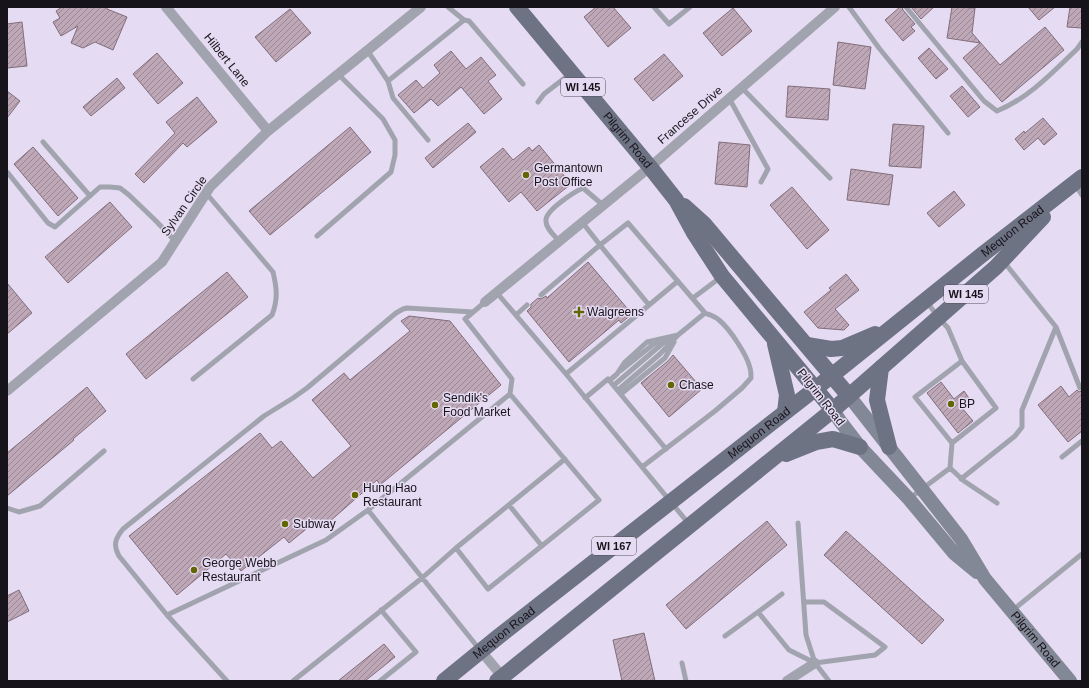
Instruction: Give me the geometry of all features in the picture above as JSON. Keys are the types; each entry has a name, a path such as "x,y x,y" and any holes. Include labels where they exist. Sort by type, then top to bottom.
{"main road":[{"name":"Pilgrim Road","path":"516,7 676,200 694,233 722,276 833,410"},
{"name":"Mequon Road","path":"502,680 690,525 850,396 939,318 1002,260 1079,185"},
{"name":"Mequon Road","path":"444,681 815,389 983,254 1079,185"},
{"name":"Pilgrim Road","path":"676,200 704,224 850,396"},
{"path":"748,306 763,294"},
{"name":"WI 145","path":"807,345 832,349 842,348 894,325"},
{"path":"774,339 787,395 785,412"},
{"path":"882,368 877,400 889,446"},
{"path":"773,458 816,442 833,439 860,447"}],"street":[{"name":"Hilbert Lane","path":"166,7 268,131"},
{"name":"Sylvan Circle","path":"7,391 162,262 210,187 268,131 421,7"},
{"name":"Francese Drive","path":"485,302 650,167 835,7"},
{"name":"Pilgrim Road","path":"850,396 961,539 985,579 1070,681"},
{"name":"Pilgrim Road","path":"833,410 860,447 910,498 954,553 985,579"},
{"path":"481,651 502,680"},
{"path":"787,681 815,663"}],"lane":[{"path":"448,7 464,20 469,21 523,84"},
{"path":"654,7 669,24 690,7"},
{"path":"849,7 879,48 948,133"},
{"path":"906,7 984,102 996,111 1010,106 1036,88 1077,49 1082,42"},
{"path":"388,81 464,20"},
{"path":"367,50 388,81 393,98 428,140"},
{"path":"538,102 544,94 571,72"},
{"path":"317,236 391,172 395,155 395,140 383,119 338,74"},
{"path":"742,88 830,178"},
{"path":"729,98 768,169 761,182"},
{"path":"43,142 90,196"},
{"path":"8,173 48,223 56,227 100,187 120,188 156,221 175,241"},
{"path":"559,241 546,226 545,219 549,212 575,192 583,188 603,205"},
{"path":"193,379 272,315 276,304 276,288 273,272 206,193"},
{"path":"582,222 649,305"},
{"path":"540,294 628,223 705,313 718,319 736,341 750,368 751,378 742,388 715,411 642,468"},
{"path":"1002,260 1056,327 1080,388"},
{"path":"693,298 722,276"},
{"path":"566,374 678,281"},
{"path":"497,292 690,525"},
{"path":"925,300 948,328 962,361 996,408 952,443"},
{"path":"168,615 326,540 368,510 510,394 512,379 465,319 485,302"},
{"path":"516,315 527,305"},
{"path":"226,681 119,556 116,551 115,544 119,534 123,529 264,416 307,388 396,312 408,308 473,312"},
{"path":"619,392 665,358 678,335 705,313"},
{"path":"961,479 1015,436 1022,427 1022,410 1056,327"},
{"path":"612,382 624,362 647,342 678,335"},
{"path":"612,382 671,336"},
{"path":"910,498 950,468 952,443 914,397 962,361"},
{"path":"585,398 608,379 666,449"},
{"path":"456,548 488,589 599,500 510,394"},
{"path":"1062,456 1082,441"},
{"path":"7,508 20,512 40,506 104,451"},
{"path":"293,681 422,578 456,548 565,459"},
{"path":"950,468 961,479 996,503"},
{"path":"509,505 542,546"},
{"path":"368,510 481,651"},
{"path":"798,523 806,634 815,663 829,681"},
{"path":"1012,611 1082,554"},
{"path":"725,636 782,594"},
{"path":"758,612 789,650 815,663 875,655 885,647 824,602 804,602"},
{"path":"380,681 416,652 381,610"},
{"path":"682,663 686,681"}],"building":[{"path":"62,7 107,7 107,9 127,17 113,50 95,42 83,48 71,43 78,26 61,36 53,22 60,18 56,11"},
{"path":"596,7 613,7 631,28 608,47 584,17"},
{"path":"900,7 902,7 915,24 911,27 915,31 903,41 885,20"},
{"path":"911,7 934,7 921,19"},
{"path":"952,7 975,8 972,33 1000,65 1045,27 1064,50 1002,102 963,58 980,43 947,38"},
{"path":"1028,7 1055,7 1039,20"},
{"path":"1070,7 1082,7 1082,28 1067,27"},
{"path":"733,8 752,31 722,56 703,33"},
{"path":"290,9 311,33 276,62 255,37"},
{"path":"22,22 27,66 7,68 7,24"},
{"path":"838,42 871,47 865,89 833,85"},
{"path":"929,48 948,69 936,79 918,58"},
{"path":"451,51 466,69 481,57 496,75 488,81 502,99 484,114 461,87 438,106 431,99 414,113 398,95 416,80 423,88 440,73 434,65"},
{"path":"157,53 183,83 158,104 133,74"},
{"path":"664,54 683,76 653,101 634,79"},
{"path":"117,78 125,88 91,116 83,107"},
{"path":"788,86 830,89 828,120 786,117"},
{"path":"962,86 980,107 968,117 950,96"},
{"path":"7,91 20,101 7,118"},
{"path":"197,97 217,122 187,147 183,143 144,183 135,174 175,133 166,122"},
{"path":"1043,118 1057,134 1044,145 1038,138 1024,150 1015,139"},
{"path":"468,123 476,132 433,168 425,158"},
{"path":"893,124 924,126 921,168 889,166"},
{"path":"350,127 371,152 270,235 249,211"},
{"path":"719,142 750,145 747,187 715,184"},
{"name":"Germantown Post Office","path":"539,145 571,184 537,211 521,192 509,202 480,167 503,148 513,160 529,147 532,151"},
{"path":"33,147 78,198 58,216 14,164"},
{"path":"851,169 893,175 889,205 847,200"},
{"path":"792,187 829,230 807,249 770,205"},
{"path":"954,191 965,205 939,227 927,213"},
{"path":"110,202 132,227 68,283 45,257"},
{"name":"Walgreens","path":"588,262 632,314 621,323 619,320 569,362 527,311 531,307 531,304 538,298 541,299 546,296 547,298"},
{"path":"227,272 248,297 146,379 126,354"},
{"path":"846,274 859,290 835,309 849,325 844,330 818,328 804,312 831,290 829,288"},
{"path":"7,283 32,313 7,334"},
{"path":"409,316 450,321 501,385 380,485 377,480 321,529 316,521 289,543 284,537 241,571 226,554 177,595 129,536 260,433 272,448 281,441 313,478 351,446 312,400 344,373 350,380 410,331 401,321"},
{"name":"Chase","path":"673,355 702,389 669,417 641,383 668,361"},
{"name":"BP","path":"941,382 954,399 964,391 971,401 962,408 973,421 958,433 927,393"},
{"path":"1061,386 1069,397 1077,390 1079,392 1082,391 1082,431 1068,442 1038,405"},
{"path":"87,387 106,411 7,496 7,453"},
{"path":"767,521 787,545 686,629 666,605"},
{"path":"846,531 944,620 922,644 824,555"},
{"path":"19,590 29,611 7,622 7,596"},
{"path":"644,633 655,681 622,681 613,640"},
{"path":"384,644 395,657 365,681 338,681"}],"place":[{"name":"Germantown Post Office","path":"526,175"},
{"name":"Walgreens","path":"579,312"},
{"name":"Chase","path":"671,385"},
{"name":"BP","path":"951,404"},
{"name":"Sendik's Food Market","path":"435,405"},
{"name":"Hung Hao Restaurant","path":"355,495"},
{"name":"Subway","path":"285,524"},
{"name":"George Webb Restaurant","path":"194,570"}]}
